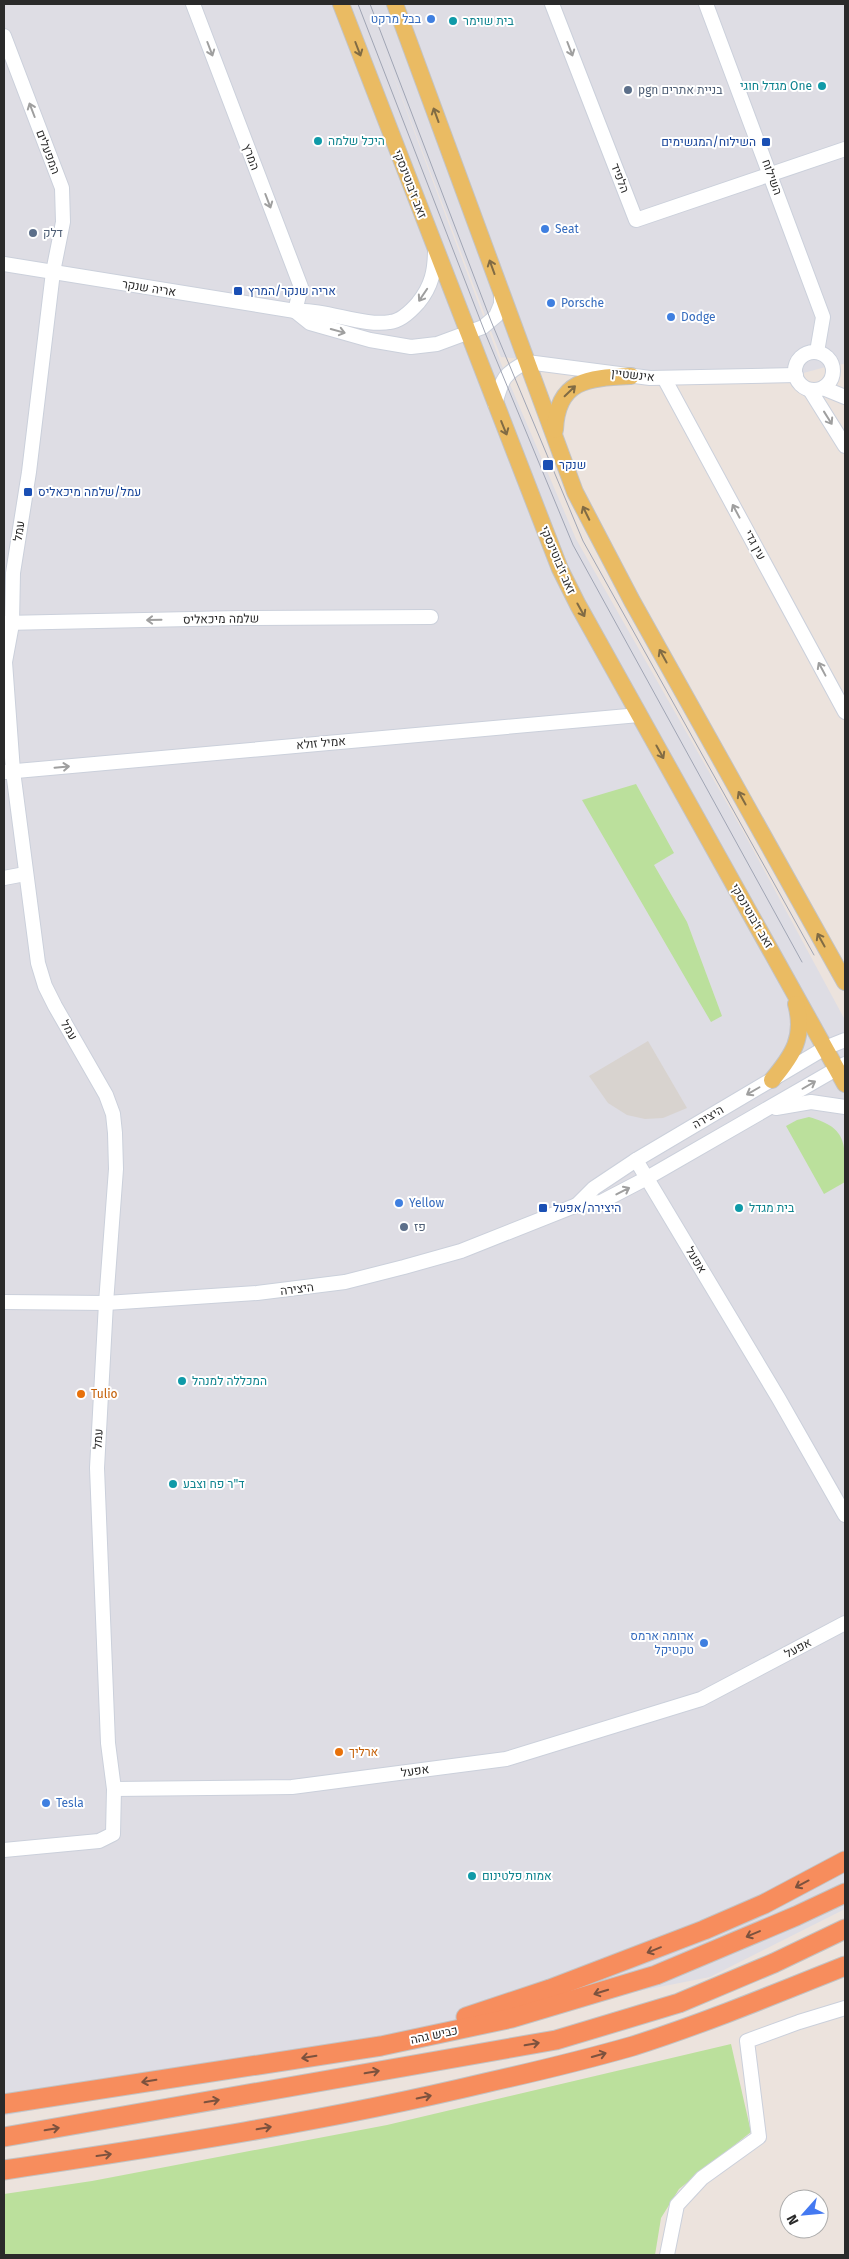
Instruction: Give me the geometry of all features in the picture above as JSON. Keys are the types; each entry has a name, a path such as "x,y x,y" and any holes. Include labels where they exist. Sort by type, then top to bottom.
{"highway":[{"path":"363,2048 492,2009 632,1959 764,1904 845,1861"},
{"name":"כביש גהה","path":"4,2104 363,2048 512,2018 656,1974 796,1916 845,1892"},
{"name":"כביש גהה","path":"4,2137 556,2040 680,2003 774,1963 845,1929"},
{"path":"4,2170 154,2148 330,2117 522,2074 633,2045 764,1999 845,1966"}],"main road":[{"name":"זאב ז'בוטינסקי","path":"341,4 560,569 639,715 825,1048 841,1066 845,1084"},
{"path":"395,4 575,492 603,548 845,982"},
{"path":"554,435 556,412 565,395 579,383 594,378 631,376"},
{"path":"772,1080 792,1053 800,1028 796,1004 786,976"}],"street":[{"name":"המרץ","path":"193,4 301,287 295,311"},
{"name":"הלפיד","path":"552,4 636,220 845,148"},
{"name":"השילוח","path":"706,4 771,173 823,317 817,352"},
{"name":"המפעלים","path":"4,36 62,188 62,222 53,272"},
{"name":"אריה שנקר","path":"4,264 295,311 311,310 377,323 392,322 414,308 424,296 432,280 435,266 435,249"},
{"name":"עמל","path":"53,272 29,472 13,573 8,624 5,662 8,771 38,963 45,986 106,1095 113,1114 116,1169 97,1468 108,1743 114,1789"},
{"name":"אריה שנקר","path":"295,311 310,324 370,340 411,347 437,344 468,334 482,327 496,316 501,304 501,291"},
{"path":"817,389 831,381 834,370 827,356 811,352 800,358 797,363 796,375 801,384 817,389 845,397"},
{"path":"495,404 503,378 511,370 527,362"},
{"name":"אינשטיין","path":"527,362 631,376 664,378 796,375"},
{"name":"עין גדי","path":"664,378 845,712"},
{"path":"817,389 845,446"},
{"name":"שלמה מיכאליס","path":"8,624 238,618 431,617"},
{"name":"אמיל זולא","path":"8,771 639,715"},
{"path":"4,878 25,874"},
{"name":"היצירה","path":"577,1205 594,1188 636,1160 825,1048 845,1040"},
{"name":"היצירה","path":"4,1302 106,1303 257,1293 345,1282 462,1250 577,1205 601,1202 647,1178 841,1066"},
{"path":"765,1110 811,1102 845,1107"},
{"name":"אפעל","path":"636,1160 779,1399 845,1515"},
{"name":"אפעל","path":"114,1789 292,1787 506,1758 701,1699 845,1623"},
{"path":"4,1850 99,1841 113,1834 114,1789"},
{"path":"667,2255 676,2205 702,2178 759,2137 747,2041 845,2008"}],"shaded area":[{"path":"4,4 845,4 845,364 833,365 796,375 664,372 501,357 380,40 500,361 576,539 744,833 845,1020 845,1909 710,1977 4,2116"},
{"path":"648,1041 687,1108 663,1118 645,1119 627,1115 608,1103 589,1076"}],"green space":[{"path":"636,784 674,853 654,865 687,922 722,1016 711,1022 582,800"},
{"path":"809,1117 822,1121 832,1127 842,1140 844,1148 845,1182 824,1194 786,1126 797,1120"},
{"path":"731,2044 751,2132 679,2189 661,2218 655,2255 4,2255 4,2194 92,2181 387,2125"}],"tram line":[{"path":"358,4 486,335 573,545 802,962"},
{"path":"370,4 491,321 583,541 814,955"}],"place":[{"name":"בבל מרקט","path":"431,19"},
{"name":"בית שוימר","path":"453,21"},
{"name":"מגדל חוגי One","path":"822,86"},
{"name":"pgn בניית אתרים","path":"628,90"},
{"name":"היכל שלמה","path":"318,141"},
{"name":"השילוח/המגשימים","path":"766,142"},
{"name":"Seat","path":"545,229"},
{"name":"דלק","path":"33,233"},
{"name":"אריה שנקר/המרץ","path":"238,291"},
{"name":"Porsche","path":"551,303"},
{"name":"Dodge","path":"671,317"},
{"name":"שנקר","path":"548,465"},
{"name":"עמל/שלמה מיכאליס","path":"28,492"},
{"name":"Yellow","path":"399,1203"},
{"name":"היצירה/אפעל","path":"543,1208"},
{"name":"בית מגדל","path":"739,1208"},
{"name":"פז","path":"404,1227"},
{"name":"המכללה למנהל","path":"182,1381"},
{"name":"Tulio","path":"81,1394"},
{"name":"ד\"ר פח וצבע","path":"173,1484"},
{"name":"ארומה ארמס טקטיקל","path":"704,1643"},
{"name":"ארליך","path":"339,1752"},
{"name":"Tesla","path":"46,1803"},
{"name":"אמות פלטינום","path":"472,1876"}]}
